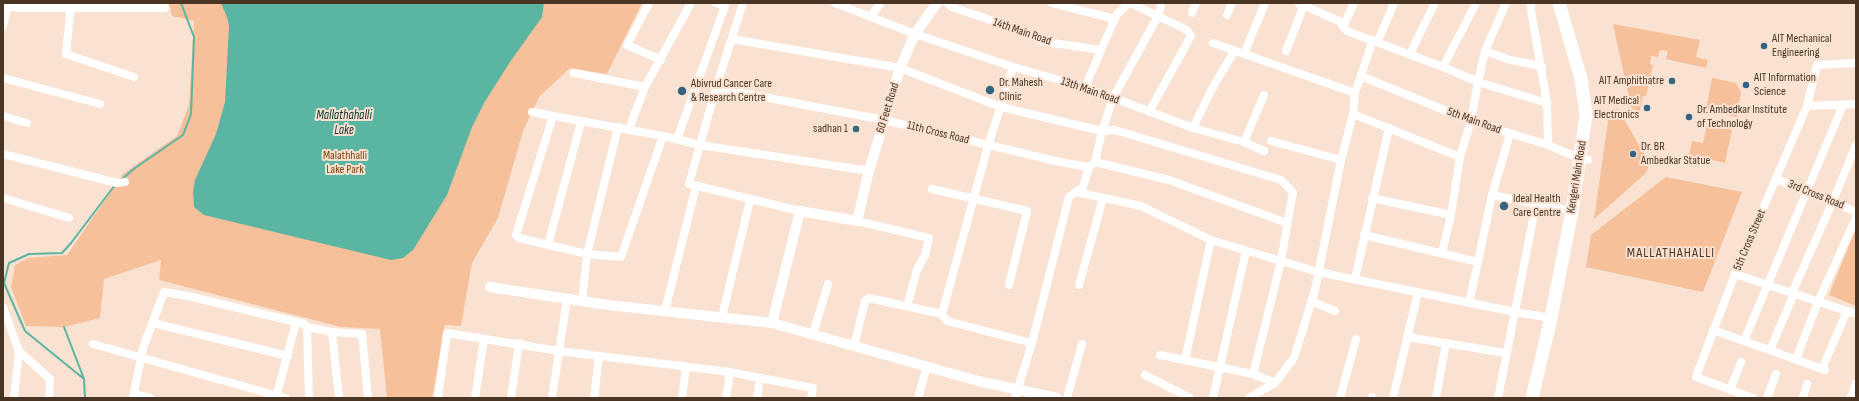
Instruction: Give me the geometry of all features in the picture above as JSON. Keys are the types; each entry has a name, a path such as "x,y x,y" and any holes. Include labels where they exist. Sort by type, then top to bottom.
{"main road":[{"name":"Kengeri Main Road","path":"1538,398 1577,232 1585,160 1586,115 1581,79 1564,4"},
{"name":"Kengeri Main Road","path":"1532,398 1551,318 1572,211 1585,160"}],"street":[{"path":"649,3 627,46 661,60"},
{"path":"629,129 645,87 691,3"},
{"path":"677,139 725,6 716,3"},
{"path":"744,3 716,88 689,184 750,200 857,221 929,238 925,255 917,270 907,306"},
{"name":"13th Main Road","path":"836,3 914,34 1013,67 1085,87 1193,128 1244,142 1264,151"},
{"path":"870,17 881,3"},
{"name":"60 Feet Road","path":"857,221 869,171 900,68 914,34 937,3"},
{"name":"14th Main Road","path":"947,3 952,7 1044,42 1101,50"},
{"path":"1052,3 1115,19"},
{"path":"1085,87 1115,19 1118,14 1130,3 1187,30 1191,36 1149,112"},
{"path":"1017,393 1032,344 1069,197 1084,187 1113,98 1158,16 1161,7 1160,3"},
{"path":"1192,13 1196,3"},
{"path":"1227,15 1232,3"},
{"path":"1244,54 1265,3"},
{"path":"1344,25 1354,3"},
{"path":"1249,398 1275,383 1294,358 1318,272 1341,160 1353,114 1355,93 1375,41 1394,3"},
{"path":"1410,54 1434,3"},
{"path":"1443,67 1476,3"},
{"path":"1442,253 1451,215 1460,157 1471,121 1485,51 1506,3"},
{"path":"1531,3 1548,103 1548,145"},
{"path":"1286,51 1300,4 1339,21 1344,25 1347,31 1410,54 1478,82 1548,103"},
{"path":"3,26 5,5 19,8 71,6 165,8"},
{"path":"71,6 66,54 134,77"},
{"path":"732,39 900,68 1001,107 1102,131 1115,130 1281,180 1293,192 1281,261 1252,374"},
{"path":"1213,42 1355,93"},
{"path":"1193,128 1213,87 1235,50"},
{"path":"1485,51 1510,60 1542,66"},
{"name":"5th Cross Street","path":"1730,390 1696,377 1735,274 1807,106 1817,65 1856,63"},
{"path":"942,314 988,146 1013,67"},
{"path":"574,72 645,87"},
{"name":"5th Main Road","path":"1361,76 1471,121 1548,145 1585,160"},
{"path":"3,78 100,104"},
{"name":"11th Cross Road","path":"716,88 884,120 1060,162 1092,164 1169,180 1287,223"},
{"path":"1244,142 1264,95"},
{"path":"1744,341 1843,104"},
{"path":"1807,106 1856,104"},
{"path":"532,112 582,122 629,129 700,145 869,171"},
{"path":"1353,114 1460,157"},
{"path":"3,116 26,123"},
{"path":"553,116 516,235 518,238 587,254 620,257 663,136"},
{"path":"548,245 582,122"},
{"path":"582,301 587,254 618,127"},
{"path":"1354,279 1389,128"},
{"path":"1469,303 1492,195 1510,134"},
{"path":"1271,141 1341,160"},
{"path":"1770,350 1856,145"},
{"path":"3,154 117,183 125,182"},
{"name":"3rd Cross Road","path":"1776,178 1856,212"},
{"path":"665,311 696,186"},
{"path":"932,189 1027,210 1010,285"},
{"path":"1076,192 1140,206 1211,240 1318,272 1551,318"},
{"path":"1492,195 1572,211"},
{"path":"3,198 69,218"},
{"path":"1079,285 1103,198"},
{"path":"1372,198 1451,215"},
{"path":"722,317 750,200"},
{"path":"1498,398 1536,204"},
{"path":"772,323 800,211"},
{"path":"1796,359 1818,302 1856,218"},
{"path":"1364,235 1478,262"},
{"path":"1185,360 1211,240"},
{"path":"1213,398 1246,251"},
{"path":"1735,274 1856,314"},
{"path":"813,334 828,284"},
{"path":"490,287 582,301 772,323 927,366 1017,393 1051,397"},
{"path":"150,398 134,396 141,358 164,292 188,296 296,322 304,324 307,327 332,332 362,334 368,398"},
{"path":"1393,398 1406,337 1418,292"},
{"path":"854,346 866,299 869,298 942,314 947,321 1032,344"},
{"path":"552,398 567,299"},
{"path":"1311,301 1335,311"},
{"path":"3,307 19,351 14,398"},
{"path":"1714,330 1824,369 1847,311"},
{"path":"93,344 280,397 296,322"},
{"path":"153,323 288,356"},
{"path":"307,327 309,398"},
{"path":"332,332 339,398"},
{"path":"438,398 447,333 519,343 559,351 686,368 730,372 813,388 811,398"},
{"path":"1406,337 1506,354"},
{"path":"475,398 484,339"},
{"path":"1340,398 1356,339"},
{"path":"511,398 519,343"},
{"path":"1436,398 1446,343"},
{"path":"1067,398 1082,344"},
{"path":"19,351 50,379 49,398"},
{"path":"1160,355 1252,374 1275,383"},
{"path":"594,398 598,356"},
{"path":"1741,362 1730,390 1753,398"},
{"path":"918,398 927,366"},
{"path":"682,398 686,368"},
{"path":"726,398 730,372"},
{"path":"1767,398 1776,374"},
{"path":"1145,375 1190,398"},
{"path":"757,398 760,378"},
{"path":"1851,398 1856,382"},
{"path":"1803,398 1808,384"}],"green space":[{"name":"Malathhalli Lake Park","path":"169,3 642,3 607,74 570,68 539,97 523,131 498,218 472,263 461,326 445,325 432,398 387,398 380,329 341,327 159,280 161,260 104,279 100,318 64,327 26,326 11,287 15,265 28,258 67,255 123,174 177,136 189,105 194,21 172,16"},
{"path":"1613,24 1700,40 1696,57 1708,60 1706,68 1666,59 1668,51 1660,50 1658,57 1651,56 1650,64 1653,65 1646,96 1643,96 1639,114 1631,107"},
{"path":"1712,78 1736,83 1741,92 1737,117 1706,110"},
{"path":"1618,109 1647,159 1648,168 1645,174 1594,219 1608,122 1606,111"},
{"path":"1707,125 1732,130 1725,163 1689,155 1692,141 1703,143"},
{"path":"1666,177 1742,192 1703,292 1586,267 1591,235"},
{"path":"1856,228 1856,306 1829,295"}],"water":[{"name":"Mallathahalli Lake","path":"221,3 544,3 542,17 510,62 484,103 472,127 447,195 413,250 403,258 391,260 204,215 194,207 193,192 195,180 216,134 225,102 229,26"}],"waterway":[{"path":"121,180 135,168 183,135 191,114 194,37 181,3"},
{"path":"84,379 25,331 4,283 9,263 29,254 62,253 115,185"},
{"path":"64,327 84,379 85,398"}],"place":[{"name":"AIT Mechanical Engineering","path":"1764,46"},
{"name":"AIT Amphithatre","path":"1672,81"},
{"name":"AIT Information Science","path":"1746,85"},
{"name":"Dr. Mahesh Clinic","path":"990,90"},
{"name":"Abivrud Cancer Care & Research Centre","path":"682,91"},
{"name":"AIT Medical Electronics","path":"1647,108"},
{"name":"Dr. Ambedkar Institute of Technology","path":"1689,117"},
{"name":"sadhan 1","path":"856,129"},
{"name":"Dr. BR Ambedkar Statue","path":"1633,154"},
{"name":"Ideal Health Care Centre","path":"1504,206"}],"district":[{"name":"MALLATHAHALLI","path":"1671,253"}]}
